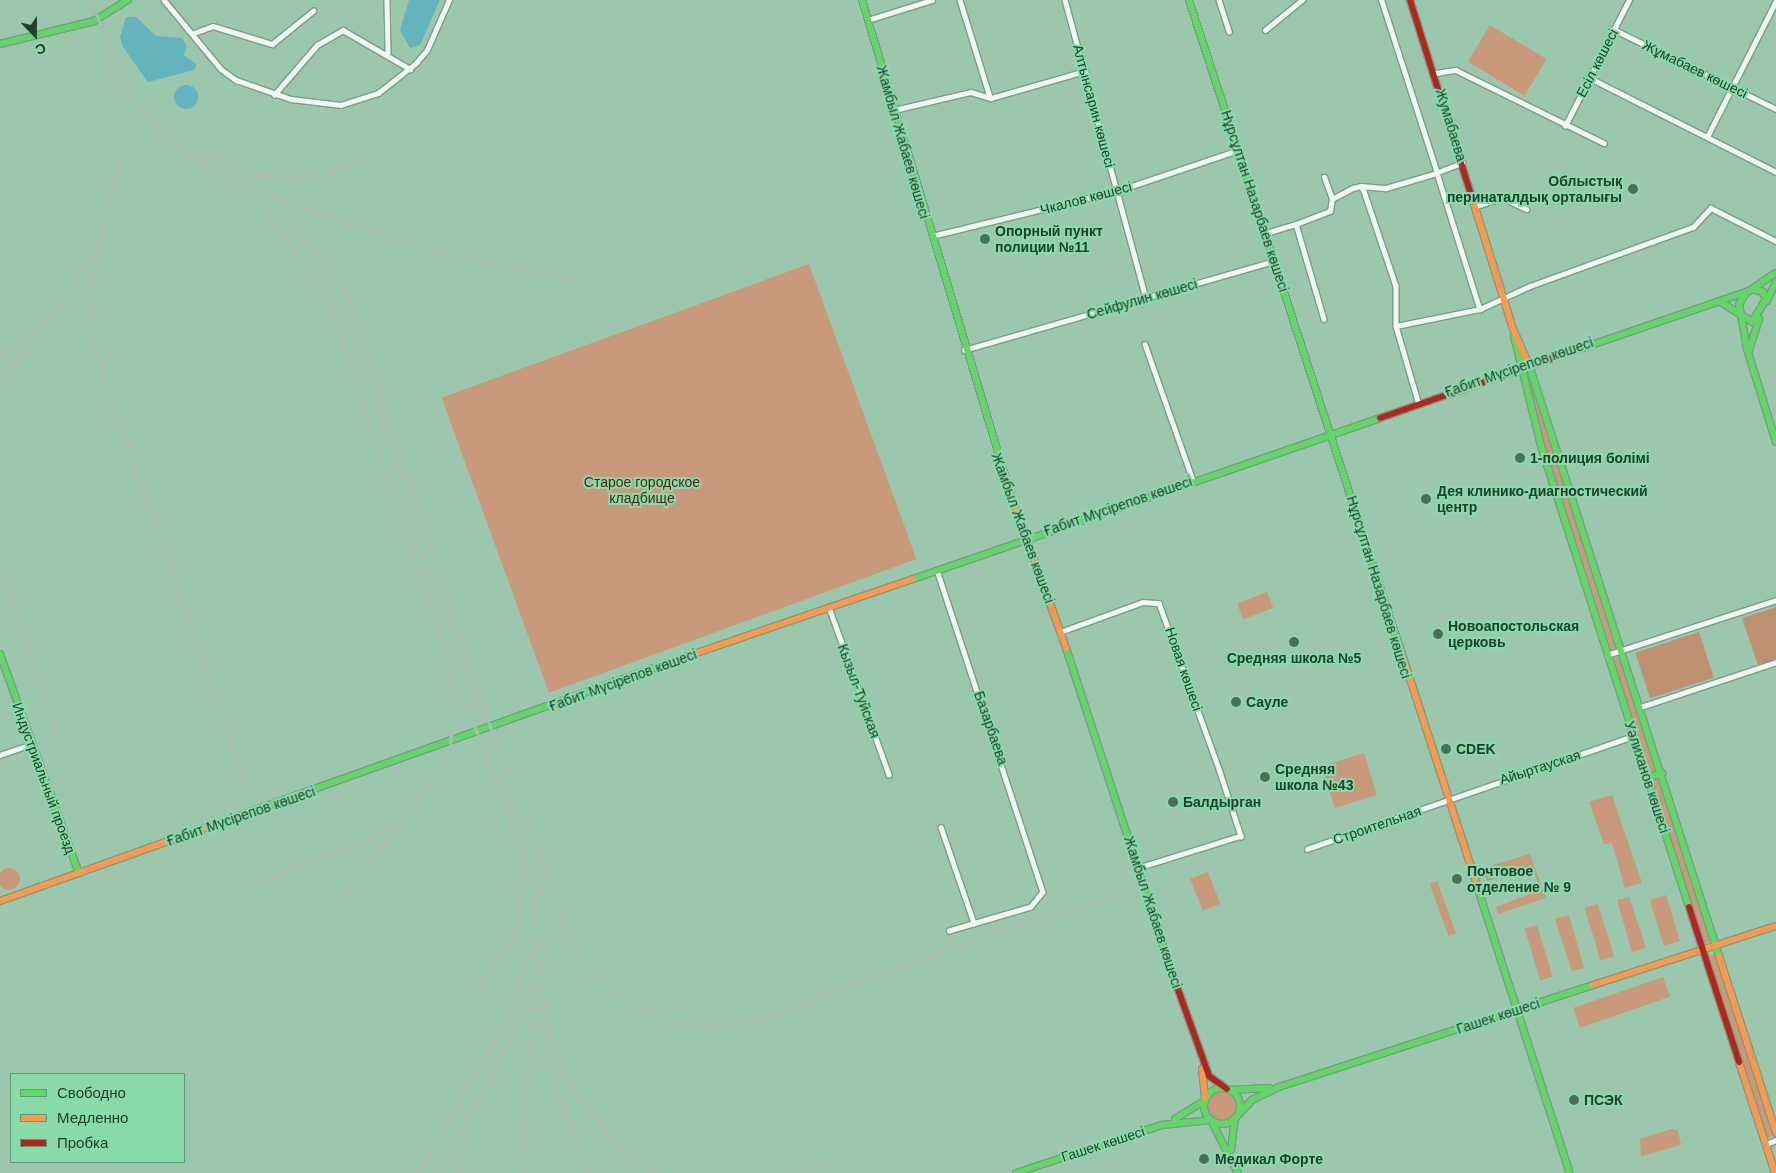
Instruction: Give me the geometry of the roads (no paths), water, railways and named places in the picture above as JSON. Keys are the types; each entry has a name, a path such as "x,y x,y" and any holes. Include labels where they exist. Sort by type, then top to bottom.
{"main road":[{"path":"0,44 94,21 128,0"},
{"name":"Жамбыл Жабаев көшесі","path":"862,0 964,350 1139,868 1198,1052"},
{"name":"Нұрсұлтан Назарбаев көшесі","path":"1189,0 1266,233 1447,800 1570,1173"},
{"name":"Жумабаева","path":"1410,0 1436,73 1513,329 1529,364"},
{"path":"1776,273 1750,290 1739,301 1740,316 1751,365 1776,442"},
{"path":"1751,365 1751,336 1776,282"},
{"path":"1718,300 1731,305 1740,316 1752,322 1763,310 1764,294 1750,290"},
{"name":"Ғабит Мүсірепов көшесі","path":"0,901 1246,461 1418,401 1750,290"},
{"path":"1513,329 1518,368"},
{"name":"Уәлиханов көшесі","path":"1529,364 1719,945 1776,1133"},
{"name":"Уәлиханов көшесі","path":"1518,368 1606,655 1775,1173"},
{"name":"Индустриальный проезд","path":"0,654 79,873"},
{"path":"1646,778 1662,773"},
{"name":"Гашек көшесі","path":"1236,1117 1252,1100 1279,1087 1776,926"},
{"path":"1198,1052 1209,1076 1228,1089 1239,1101 1230,1137 1232,1157"},
{"path":"1198,1052 1205,1100 1211,1120 1232,1157 1238,1173"},
{"name":"Гашек көшесі","path":"1228,1089 1279,1087"},
{"path":"1205,1100 1214,1090 1228,1089"},
{"name":"Гашек көшесі","path":"1162,1125 1205,1100"},
{"path":"1211,1120 1223,1124 1236,1117"},
{"name":"Гашек көшесі","path":"1016,1173 1162,1125 1192,1118 1211,1120"}],"street":[{"path":"164,0 194,33 221,69 236,80 274,95 310,103 352,104 378,93 410,69 427,50 449,0"},
{"path":"387,0 388,54"},
{"path":"868,20 932,0"},
{"path":"960,0 991,98"},
{"name":"Алтынсарин көшесі","path":"1065,0 1146,298"},
{"path":"1219,0 1230,31"},
{"path":"1265,30 1302,0"},
{"path":"1381,0 1480,309"},
{"name":"Есіл көшесі","path":"1565,126 1588,77 1630,0"},
{"path":"1707,137 1776,1"},
{"path":"194,33 216,26 272,44 313,11"},
{"name":"Жұмабаев көшесі","path":"1613,29 1776,109"},
{"path":"274,95 312,50 341,30 388,54 410,69"},
{"path":"1436,73 1456,70 1565,126 1604,143"},
{"path":"894,110 971,92 991,98 1084,72"},
{"path":"1588,77 1776,172"},
{"name":"Чкалов көшесі","path":"930,236 1117,192 1239,150"},
{"path":"1266,233 1322,218 1332,200 1361,186 1386,188 1463,163"},
{"path":"1324,177 1332,200"},
{"path":"1361,186 1396,286 1396,326 1418,401"},
{"path":"1476,206 1503,198 1527,209"},
{"path":"1396,326 1480,309 1503,298 1693,228 1712,208 1776,241"},
{"path":"1296,224 1324,318"},
{"name":"Сейфулин көшесі","path":"964,350 1275,261"},
{"path":"1145,344 1193,480"},
{"name":"Базарбаева","path":"937,570 1042,887 1041,900 1031,907 974,923"},
{"name":"Новая көшесі","path":"1060,632 1143,602 1154,600 1161,605 1241,836 1139,868"},
{"path":"1606,655 1776,600"},
{"name":"Кызыл-Туйская","path":"829,607 889,775"},
{"path":"1641,707 1776,662"},
{"name":"Айыртауская","path":"1447,800 1634,736"},
{"path":"0,755 32,744"},
{"name":"Строительная","path":"1307,849 1447,800"},
{"path":"941,827 974,923 949,931"},
{"path":"1766,1144 1776,1140"}],"water":[{"path":"409,0 440,0 420,45 410,48 400,30"},
{"path":"126,17 136,17 156,36 182,38 187,46 184,55 197,65 194,70 148,82 123,47 120,37"},
{"path":"186,85 194,89 198,97 194,105 186,109 178,105 174,97 178,89"}],"railway":[{"path":"90,0 137,103 161,136 292,228 316,250 354,307 518,811 536,897 532,985 520,1019 442,1173"},
{"path":"101,233 122,161 123,117 108,55"},
{"path":"155,120 189,150 290,204 412,246 591,283"},
{"path":"204,151 257,173 287,179 324,174 375,159"},
{"path":"245,887 366,843 408,817 450,753 453,716 448,661 334,318 303,261 269,217"},
{"path":"104,227 90,288 93,339 247,788"},
{"path":"0,357 49,321 91,255"},
{"path":"319,275 337,303 367,371 413,513"},
{"path":"0,383 38,334"},
{"path":"405,507 480,711"},
{"path":"0,566 60,740"},
{"path":"455,677 505,800 521,861 522,894 515,934 480,990"},
{"path":"525,816 536,844 542,899"},
{"path":"336,906 402,824"},
{"path":"536,844 572,943 588,967 635,1008 694,1027 756,1021 1012,926 1122,895"},
{"path":"525,1173 523,1128 543,936"},
{"path":"419,1173 509,1017 529,953"},
{"path":"544,996 552,1040 573,1090 619,1145 642,1165 660,1173"},
{"path":"541,1018 554,1080 588,1173"},
{"path":"457,1173 469,1132"},
{"path":"796,1173 835,1159"}],"place":[{"name":"Облыстық перинаталдық орталығы","path":"1633,189"},
{"name":"Опорный пункт полиции №11","path":"985,239"},
{"name":"1-полиция болiмi","path":"1520,458"},
{"name":"Дея клинико-диагностический центр","path":"1426,499"},
{"name":"Новоапостольская церковь","path":"1438,634"},
{"name":"Средняя школа №5","path":"1294,642"},
{"name":"Сауле","path":"1236,702"},
{"name":"CDEK","path":"1446,749"},
{"name":"Средняя школа №43","path":"1265,777"},
{"name":"Балдырган","path":"1173,802"},
{"name":"Почтовое отделение № 9","path":"1457,879"},
{"name":"ПСЭК","path":"1574,1100"},
{"name":"Медикал Форте","path":"1204,1159"}],"park label":[{"name":"Старое городское кладбище","path":"642,490"}]}
